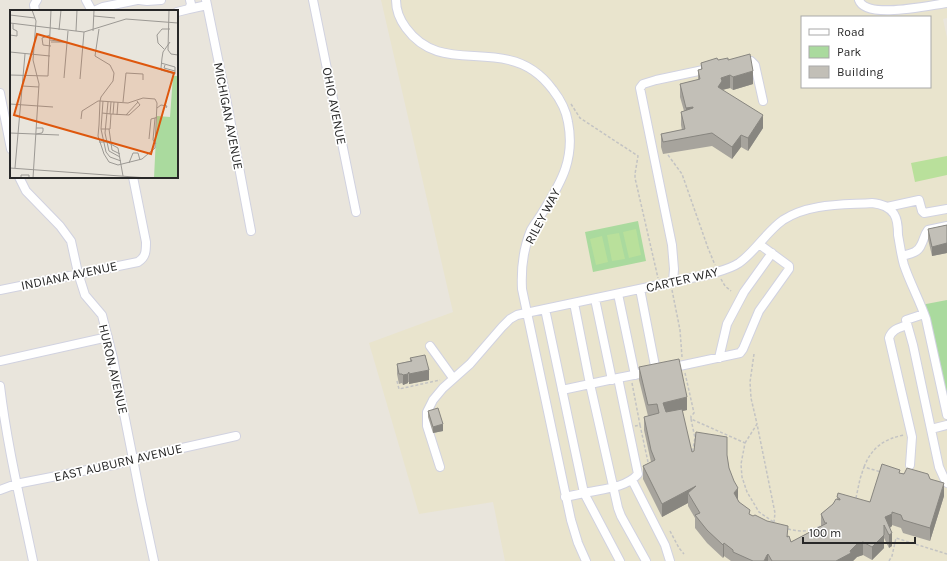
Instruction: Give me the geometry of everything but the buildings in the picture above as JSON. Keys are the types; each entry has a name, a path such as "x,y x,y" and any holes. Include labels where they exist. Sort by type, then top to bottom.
{"street":[{"path":"35,10 34,5 37,0"},
{"path":"86,0 92,10"},
{"path":"96,10 103,7 138,0 161,0"},
{"name":"OHIO AVENUE","path":"313,0 356,212"},
{"name":"RILEY WAY","path":"396,0 398,13 403,23 417,40 437,52 509,60 522,64 550,85 564,107 570,134 568,160 558,186 526,243 521,272 526,313 565,497 578,543 586,561"},
{"path":"859,0 860,3 870,9 886,11 947,3"},
{"path":"178,11 189,4 207,3"},
{"name":"MICHIGAN AVENUE","path":"207,3 251,231"},
{"path":"733,64 750,62 756,65 763,101"},
{"path":"673,282 674,269 672,245 640,88 643,84 656,80 718,67"},
{"path":"0,93 6,137"},
{"name":"HURON AVENUE","path":"20,178 26,191 60,226 71,242 78,273 86,295 102,315 113,358 154,561"},
{"name":"INDIANA AVENUE","path":"0,290 138,262 142,259 146,250 146,242 133,178"},
{"path":"887,207 920,200 922,211 924,213 947,209"},
{"name":"CARTER WAY","path":"440,467 427,426 427,412 433,400 451,376 470,364 510,319 526,313 673,282 718,272 729,268 748,256 782,221 803,210 815,207 872,203 881,204 887,207"},
{"path":"887,207 891,210 897,220 904,266 924,314 947,415"},
{"path":"902,256 917,251 921,246 928,230 947,226"},
{"path":"562,390 615,379 633,378 656,371 740,353 759,311 789,269 789,266 759,244"},
{"path":"719,358 727,324 744,292 772,253"},
{"path":"640,289 656,371"},
{"path":"618,294 633,378"},
{"path":"565,497 622,485 632,480 638,474 628,427 595,298"},
{"path":"574,303 590,384 618,508 646,561"},
{"path":"545,309 584,493 620,561"},
{"path":"924,314 906,320 931,429 947,483"},
{"path":"907,325 894,330 888,338 912,437 910,465"},
{"path":"0,361 108,337"},
{"path":"430,346 451,376"},
{"path":"0,386 4,420 16,484 33,561"},
{"path":"931,429 947,425"},
{"name":"EAST AUBURN AVENUE","path":"0,490 16,484 118,464 133,459 236,436"},
{"path":"632,480 665,545 670,561"}],"path":[{"path":"668,155 682,174 722,283 731,291"},
{"path":"754,354 750,382 751,398 775,513 774,522"},
{"path":"397,381 399,389 438,381 451,376"},
{"path":"633,378 640,425 648,462"},
{"path":"691,419 695,438 692,455"},
{"path":"745,443 757,424"},
{"path":"628,427 640,425"},
{"path":"864,467 871,452 878,446 890,439 906,435"},
{"path":"670,531 678,548 684,554"},
{"path":"889,561 892,556 896,538 947,554"}],"shaded area":[{"path":"381,0 947,0 947,18 943,19 947,38 947,561 505,561 493,502 419,514 369,343 453,312"}],"green space":[{"path":"947,156 947,175 915,182 911,163"},
{"path":"638,221 646,261 593,272 585,232"},
{"path":"636,229 641,255 629,258 623,232"},
{"path":"619,233 625,259 612,261 607,235"},
{"path":"602,236 608,262 596,265 590,239"},
{"path":"947,300 947,418 921,305"}]}
